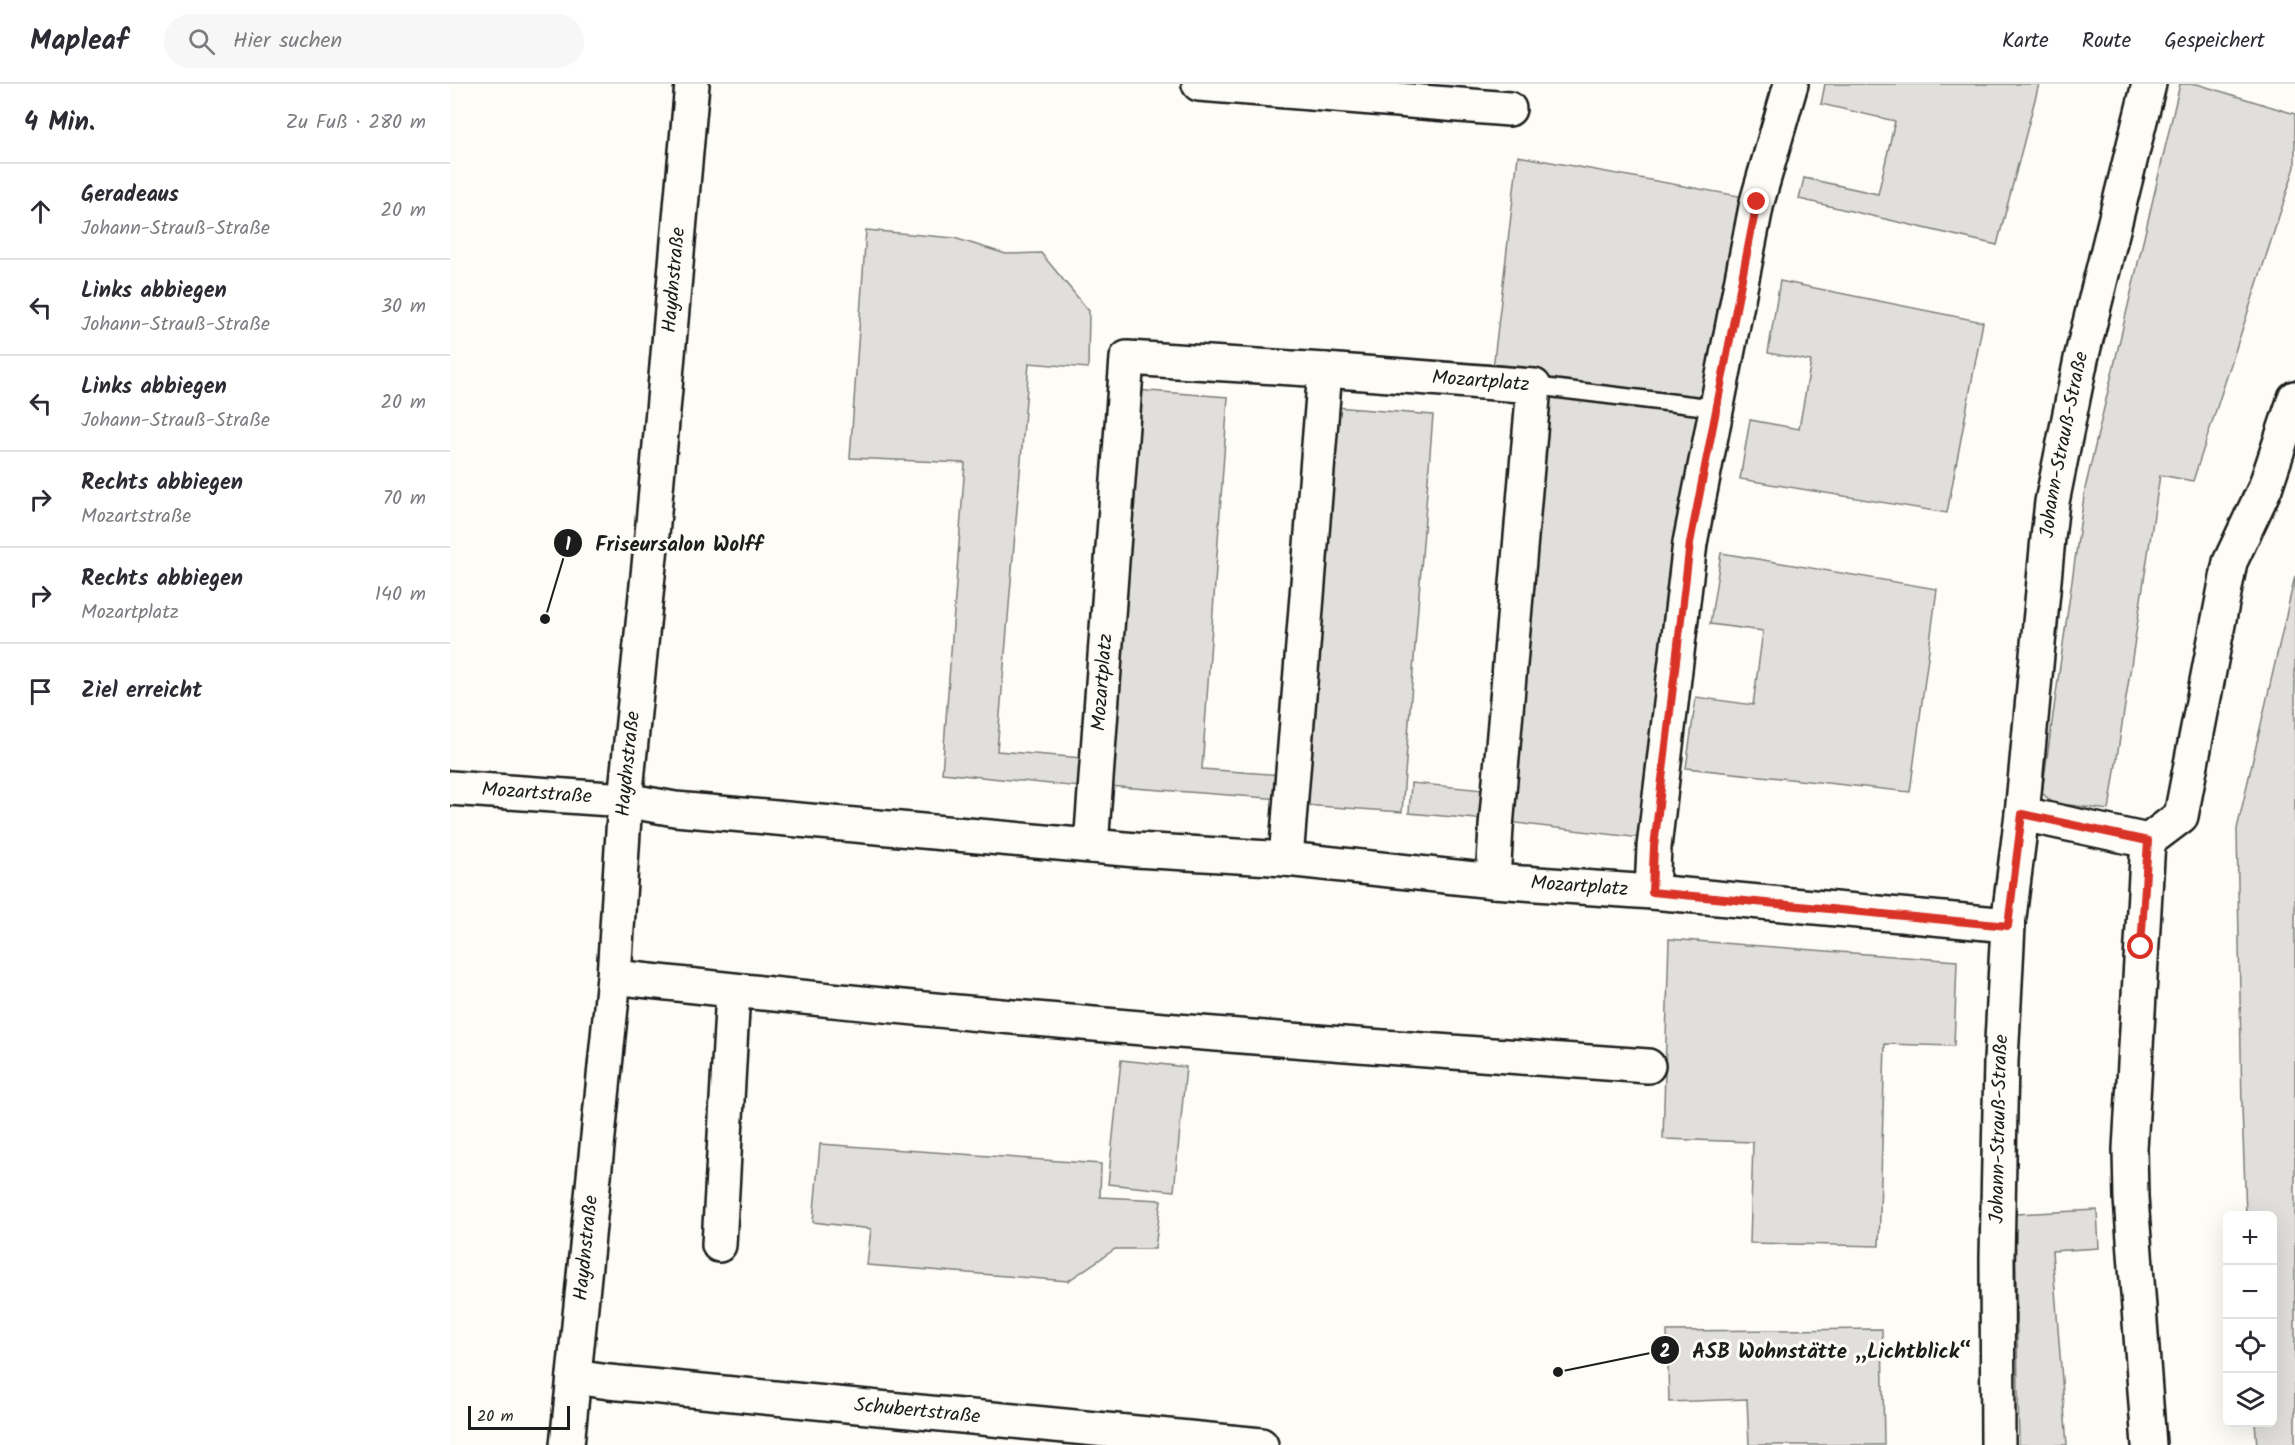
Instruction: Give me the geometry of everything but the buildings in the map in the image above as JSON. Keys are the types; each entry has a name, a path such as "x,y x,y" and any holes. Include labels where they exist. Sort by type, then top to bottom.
{"street":[{"name":"Haydnstraße","path":"567,1445 614,977 625,800 651,546 693,84"},
{"path":"1199,84 1509,109"},
{"name":"Mozartplatz","path":"625,800 675,808 1090,846 1286,859 1493,881 1652,892 1654,847 1690,543 1765,169 1791,84"},
{"name":"Johann-Strauß-Straße","path":"1998,1445 1997,1258 2001,1061 2008,926 2022,814 2052,502 2083,349 2149,84"},
{"name":"Mozartplatz","path":"1090,846 1127,358 1534,386 1493,881"},
{"path":"1286,859 1325,370"},
{"path":"2022,814 2148,841 2181,816 2230,562 2265,488 2295,398"},
{"name":"Mozartstraße","path":"450,788 625,800"},
{"path":"2148,841 2130,1149 2131,1198 2149,1445"},
{"path":"1652,892 2008,926"},
{"path":"614,977 733,991 1194,1034 1648,1066"},
{"path":"719,1245 733,991"},
{"name":"Schubertstraße","path":"574,1377 632,1385 1262,1445"}],"lane":[{"path":"1534,386 1716,408"}],"shaded area":[{"path":"1825,84 2039,84 1997,245 1799,199 1804,178 1878,194 1895,121 1821,104"},
{"path":"2180,84 2197,84 2295,114 2295,167 2193,481 2160,475 2109,810 2053,803 2042,793 2085,489"},
{"path":"1518,156 1750,198 1649,839 1409,813 1411,783 1504,792 1541,381 1492,377"},
{"path":"866,230 954,238 1006,254 1041,253 1089,311 1088,368 1029,363 997,751 1083,758 1080,787 942,773 965,463 850,458"},
{"path":"1780,281 1983,322 1947,513 1740,479 1750,420 1799,429 1811,361 1768,353"},
{"path":"1135,390 1228,397 1202,769 1282,775 1281,799 1107,786"},
{"path":"1335,407 1433,415 1402,812 1304,805"},
{"path":"1721,553 1937,589 1910,792 1686,768 1696,697 1753,705 1763,631 1710,624"},
{"path":"2295,576 2295,1445 2257,1445 2255,1427 2277,1427 2277,1211 2246,1211 2237,829"},
{"path":"1669,939 1957,961 1954,1046 1885,1044 1879,1246 1750,1243 1753,1142 1663,1139"},
{"path":"1121,1060 1186,1067 1174,1191 1108,1184"},
{"path":"820,1144 1101,1164 1100,1197 1161,1200 1155,1249 1115,1249 1068,1281 867,1265 871,1229 813,1222"},
{"path":"2097,1210 2099,1248 2052,1251 2067,1445 2019,1445 2015,1214"},
{"path":"1882,1329 1884,1445 1749,1445 1747,1399 1669,1402 1667,1331"}],"place":[{"name":"Friseursalon Wolff","path":"545,619"},
{"name":"ASB Wohnstätte „Lichtblick“","path":"1558,1372"}],"route":[{"path":"1757,202 1690,543 1654,847 1652,892 2008,926 2022,814 2148,841 2141,947"}]}
